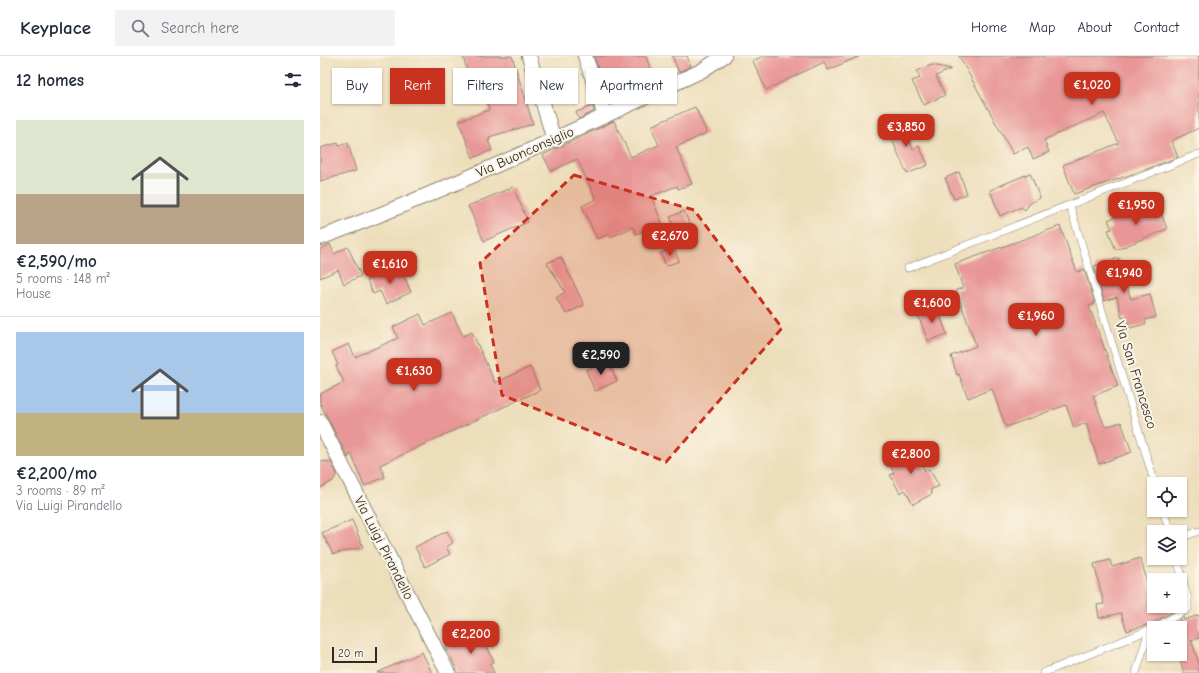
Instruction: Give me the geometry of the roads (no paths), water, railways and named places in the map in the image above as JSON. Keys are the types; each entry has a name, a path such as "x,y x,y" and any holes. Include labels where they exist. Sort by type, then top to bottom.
{"street":[{"path":"529,56 554,140"},
{"path":"585,56 605,116"},
{"name":"Via Buonconsiglio","path":"320,238 372,219 554,140 701,71 724,56"},
{"name":"Via Luigi Pirandello","path":"320,422 448,673"}],"lane":[{"path":"908,268 1070,206 1199,154"},
{"name":"Via San Francesco","path":"1070,206 1153,477"},
{"path":"1187,535 1199,531"},
{"path":"1166,621 1188,609 1188,599 1179,565"},
{"path":"1043,673 1147,631"},
{"path":"1136,673 1147,643"}]}
